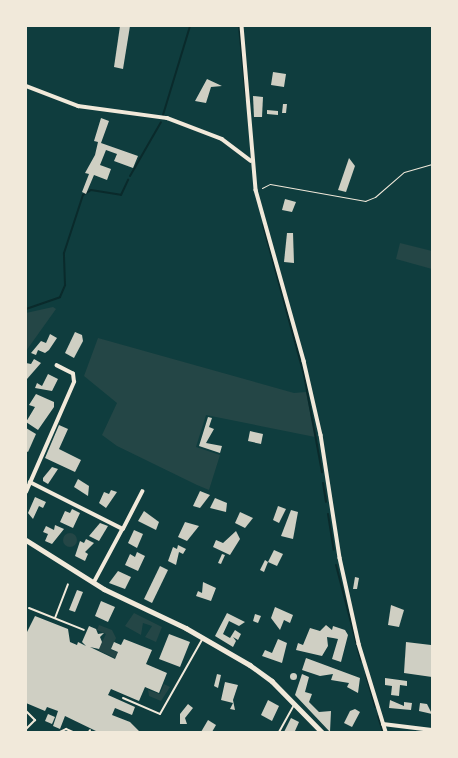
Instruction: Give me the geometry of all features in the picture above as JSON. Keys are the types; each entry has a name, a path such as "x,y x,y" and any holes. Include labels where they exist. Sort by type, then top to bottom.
{"street":[{"path":"242,26 252,127 251,161 256,190 304,361 321,435 340,558 359,644 386,732"},
{"path":"26,86 78,106 167,118 222,139 251,161"},
{"path":"26,492 74,382 73,374 57,366"},
{"path":"30,482 123,530"},
{"path":"94,583 142,492"},
{"path":"26,540 94,583 203,636 260,672 295,704 319,731"},
{"path":"383,724 432,730"}],"lane":[{"path":"54,618 68,584"},
{"path":"26,602 29,608 84,630"},
{"path":"26,615 29,608"},
{"path":"123,698 160,714 203,636"},
{"path":"279,732 295,704"},
{"path":"26,711 35,720 26,729"},
{"path":"60,732 66,729 73,732"}],"path":[{"path":"256,190 270,184 365,201 404,172 432,164"}],"shaded area":[{"path":"400,243 432,251 432,269 396,259"},
{"path":"53,307 56,309 26,351 26,313"},
{"path":"98,338 294,393 306,392 315,437 206,415 196,447 220,455 209,490 197,485 117,446 102,435 117,403 84,376"},
{"path":"67,533 73,533 77,537 77,543 73,547 67,547 63,543 63,537"},
{"path":"134,613 162,627 156,642 145,637 152,626 143,623 141,635 125,626"},
{"path":"99,625 112,630 116,638 111,650 118,652 115,658 98,650 106,634 97,630"},
{"path":"164,684 170,687 161,701 149,696 148,690 160,694"}],"building":[{"path":"120,26 130,26 123,69 114,67"},
{"path":"273,72 286,74 284,87 271,85"},
{"path":"207,79 222,86 211,87 206,103 195,101"},
{"path":"253,96 263,97 262,117 254,117"},
{"path":"283,104 287,104 286,113 282,113"},
{"path":"267,110 278,111 278,115 267,114"},
{"path":"101,118 109,121 101,143 138,156 133,168 114,161 117,154 106,150 100,165 111,169 107,180 94,175 86,194 82,192 89,174 85,173 95,155 98,142 94,141"},
{"path":"349,158 355,166 346,192 338,190"},
{"path":"285,199 296,202 292,212 282,210"},
{"path":"287,233 293,233 294,263 284,262"},
{"path":"75,332 82,335 83,341 74,358 65,353"},
{"path":"50,334 57,338 49,350 45,353 38,350 36,355 31,353 41,341 46,343"},
{"path":"34,359 41,363 27,379 26,363 31,364"},
{"path":"48,374 58,379 52,391 35,388 37,383 42,386"},
{"path":"36,394 54,402 54,407 38,430 26,422 35,407 29,405"},
{"path":"208,417 212,418 209,427 214,429 206,443 222,446 220,453 199,446"},
{"path":"59,425 68,429 59,449 81,460 75,472 45,458"},
{"path":"26,428 36,434 28,452 26,451"},
{"path":"250,431 263,434 261,444 248,441"},
{"path":"52,467 58,469 48,484 43,481 43,478"},
{"path":"78,479 89,486 88,496 74,487"},
{"path":"111,490 117,492 106,508 99,503 104,492 109,494"},
{"path":"200,491 210,495 200,508 193,506"},
{"path":"35,497 46,502 43,508 39,506 33,519 28,513"},
{"path":"215,498 227,503 226,512 210,508"},
{"path":"278,506 286,509 279,523 273,520"},
{"path":"72,509 80,513 73,528 60,522 65,511 70,513"},
{"path":"291,510 298,512 293,539 281,536"},
{"path":"144,511 159,522 156,530 138,521"},
{"path":"240,512 253,518 245,528 235,523"},
{"path":"185,522 199,526 187,541 178,537"},
{"path":"100,523 108,526 99,541 89,536"},
{"path":"55,525 64,529 52,544 45,541 48,534 43,532 46,526 54,530"},
{"path":"134,530 143,534 137,548 128,543"},
{"path":"236,531 240,539 230,555 213,547 216,540 223,543"},
{"path":"86,539 94,543 85,552 88,554 85,561 75,556 80,541 84,543"},
{"path":"178,545 186,549 183,554 179,552 176,565 168,561 173,547 177,549"},
{"path":"274,550 283,554 277,566 268,562"},
{"path":"137,552 145,556 138,571 125,565 130,554 135,557"},
{"path":"222,554 225,555 221,564 218,563"},
{"path":"265,560 268,562 264,572 260,570"},
{"path":"160,566 168,570 152,603 144,599"},
{"path":"118,571 131,577 125,589 109,583"},
{"path":"355,577 359,578 357,589 353,589"},
{"path":"203,582 216,588 211,601 196,596 198,591 202,593"},
{"path":"77,590 83,592 75,612 69,610"},
{"path":"101,601 115,607 108,622 95,616"},
{"path":"391,605 404,610 399,627 388,625"},
{"path":"275,607 293,615 290,623 284,620 280,630 271,618"},
{"path":"227,613 245,622 239,626 229,621 223,634 230,638 235,630 241,634 238,640 233,637 236,641 233,647 215,636"},
{"path":"255,614 261,616 258,623 253,621"},
{"path":"35,616 68,629 70,642 77,645 78,642 86,646 82,642 89,626 96,629 98,634 104,633 100,637 102,642 99,649 90,647 115,659 118,652 111,649 114,642 121,645 124,639 152,650 146,664 167,673 159,693 145,687 139,701 111,689 108,695 135,707 132,715 115,708 112,715 130,722 140,732 98,732 65,716 60,729 53,726 58,711 47,707 45,711 26,703 26,634"},
{"path":"326,625 332,630 333,626 345,630 348,635 341,662 332,659 338,639 327,637 328,646 322,656 296,650 298,643 303,645 310,628 320,631"},
{"path":"169,634 190,642 180,667 159,659"},
{"path":"278,639 287,643 282,663 262,656 265,650 272,653"},
{"path":"406,642 431,645 432,677 404,673"},
{"path":"306,658 360,678 358,693 347,687 349,683 331,680 333,674 320,676 302,670"},
{"path":"293,672 296,673 296,679 293,680 290,679 289,676 290,673"},
{"path":"217,674 221,675 218,688 214,686"},
{"path":"302,674 309,677 305,692 312,694 309,702 319,712 331,711 330,732 295,695"},
{"path":"385,678 407,681 407,686 400,685 399,696 391,695 392,686 385,685"},
{"path":"225,682 238,685 233,700 235,710 230,709 233,703 221,700"},
{"path":"268,700 279,706 272,721 261,715"},
{"path":"390,700 404,706 404,702 412,703 411,710 389,708"},
{"path":"420,703 427,704 432,714 419,711"},
{"path":"188,704 193,708 185,718 187,724 180,724 180,714"},
{"path":"355,709 360,712 352,727 344,723 350,711"},
{"path":"48,714 55,717 52,724 45,721"},
{"path":"291,718 299,722 295,731 284,732"},
{"path":"208,720 216,725 212,732 201,732"}],"waterway":[{"path":"163,115 190,26"},
{"path":"239,26 246,99"},
{"path":"130,176 161,122"},
{"path":"26,309 60,297 65,285 64,253 83,195 91,190 121,195 128,180"},
{"path":"263,225 304,375 322,472"},
{"path":"323,483 326,502"},
{"path":"328,514 334,550"},
{"path":"336,565 361,661"},
{"path":"366,675 375,707"},
{"path":"378,716 383,732"}]}
